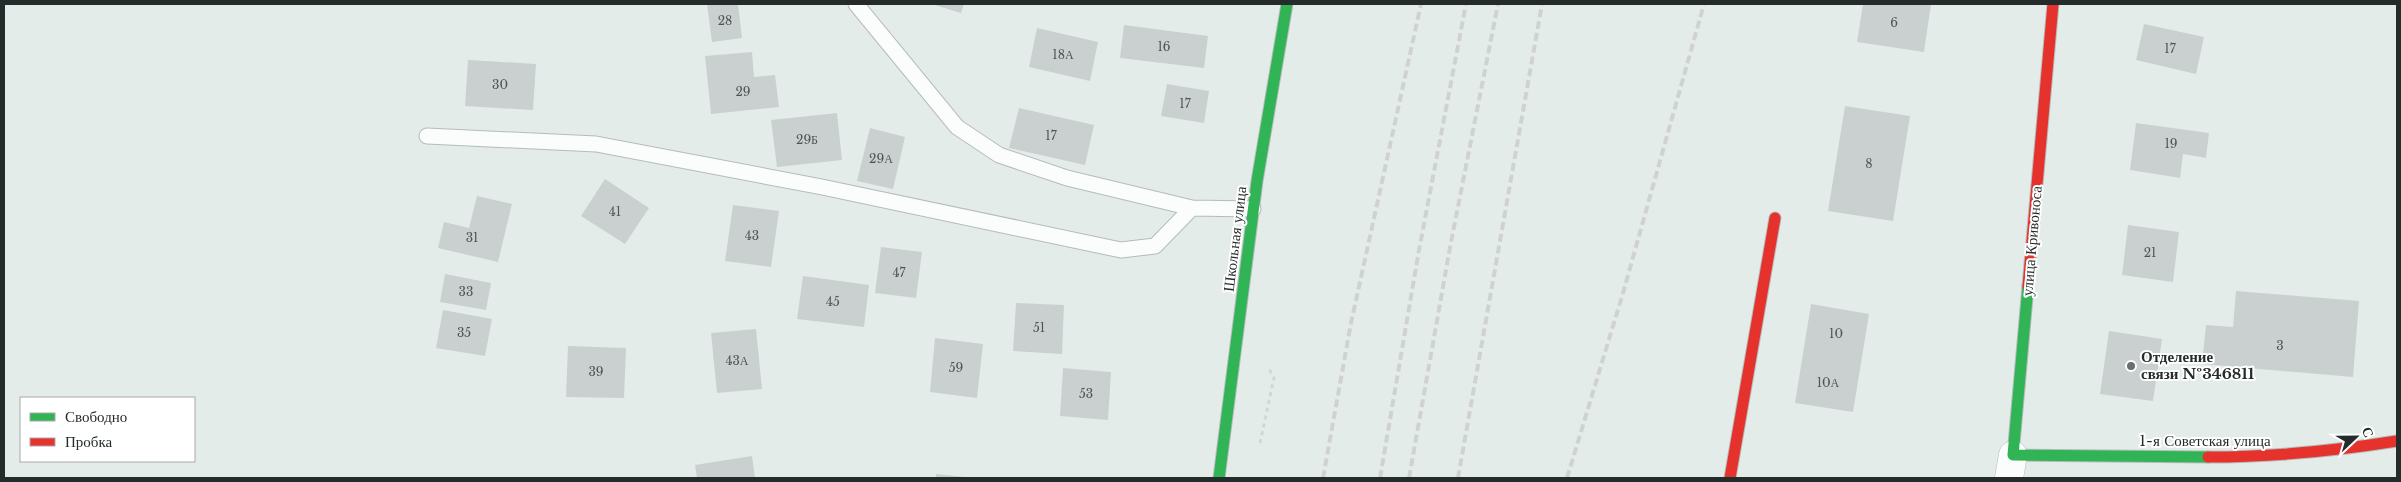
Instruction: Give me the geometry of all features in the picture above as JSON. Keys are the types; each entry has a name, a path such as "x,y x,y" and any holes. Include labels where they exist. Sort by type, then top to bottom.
{"street":[{"name":"Школьная улица","path":"1219,478 1253,209 1274,67 1287,4"},
{"name":"улица Кривоноса","path":"2011,467 2053,4"},
{"path":"1730,478 1775,218"},
{"name":"1-я Советская улица","path":"2011,467 2251,457 2335,451 2397,441"}],"lane":[{"path":"856,4 957,127 999,155 1067,178 1192,208 1253,209"},
{"path":"427,136 596,144 822,188 1121,250 1155,246 1192,208"}],"path":[{"path":"1258,451 1274,378"}],"building":[{"path":"707,4 738,4 742,38 712,42"},
{"path":"931,4 964,4 961,13"},
{"path":"1863,4 1931,4 1924,52 1857,42"},
{"path":"2144,24 2204,37 2196,74 2136,60"},
{"path":"1124,25 1208,36 1204,68 1120,58"},
{"path":"1037,28 1098,42 1090,81 1029,67"},
{"path":"752,52 754,77 775,75 779,107 711,114 705,56"},
{"path":"468,60 536,64 533,110 465,106"},
{"path":"1167,84 1209,91 1204,123 1161,116"},
{"path":"1845,106 1910,116 1893,221 1828,211"},
{"path":"1019,108 1094,125 1085,165 1009,148"},
{"path":"837,113 842,160 777,167 771,120"},
{"path":"2136,123 2209,133 2206,158 2183,154 2180,178 2130,170"},
{"path":"870,128 905,137 893,189 857,181"},
{"path":"605,179 649,208 625,244 581,216"},
{"path":"477,196 512,204 498,262 438,248 444,222 469,228"},
{"path":"733,205 779,211 771,267 725,261"},
{"path":"2128,225 2179,232 2173,282 2122,275"},
{"path":"881,247 922,252 916,298 875,293"},
{"path":"445,274 491,283 486,310 440,302"},
{"path":"803,276 869,285 864,327 797,319"},
{"path":"2236,291 2359,301 2353,377 2202,364 2206,325 2233,327"},
{"path":"1016,303 1064,305 1062,354 1013,351"},
{"path":"1811,304 1869,314 1853,412 1795,403"},
{"path":"443,310 492,319 485,356 436,348"},
{"path":"756,329 762,389 717,393 711,333"},
{"name":"Отделение связи №346811","path":"2109,331 2162,339 2153,401 2100,394"},
{"path":"935,338 983,344 977,398 930,392"},
{"path":"568,346 626,348 624,398 566,397"},
{"path":"1063,368 1111,372 1108,420 1060,416"},
{"path":"752,456 755,478 697,478 695,465"},
{"path":"936,474 965,477 965,478 936,478"}],"railway":[{"path":"1323,478 1351,323 1421,4"},
{"path":"1380,478 1419,250 1466,4"},
{"path":"1409,478 1451,242 1498,4"},
{"path":"1458,478 1542,4"},
{"path":"1567,478 1623,293 1704,4"}],"traffic: fast":[{"path":"1219,478 1257,181 1287,4"},
{"path":"2028,286 2013,455 2208,457"}],"traffic: jam":[{"path":"2028,286 2053,4"},
{"path":"1730,478 1775,218"},
{"path":"2208,457 2303,453 2397,441"}],"place":[{"name":"Отделение связи №346811","path":"2131,366"}]}
